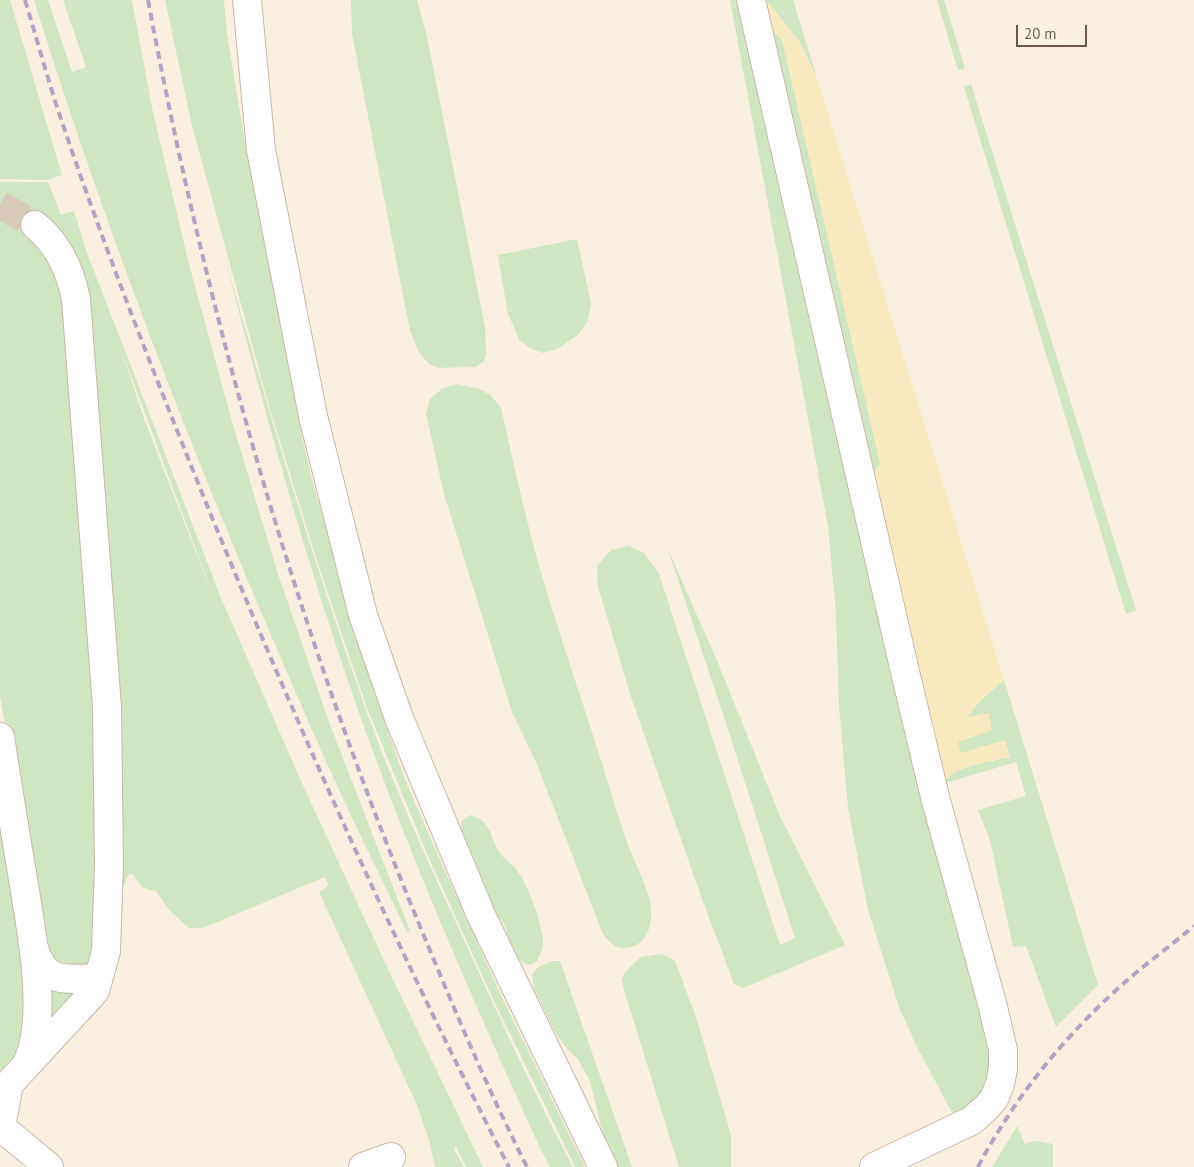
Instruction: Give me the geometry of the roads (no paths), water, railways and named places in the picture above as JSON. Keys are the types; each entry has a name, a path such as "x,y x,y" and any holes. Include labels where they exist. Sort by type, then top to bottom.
{"lane":[{"path":"247,0 261,150 313,416 363,615 399,718 481,915 603,1167"},
{"path":"751,0 906,676 936,801 992,1003 1003,1050 1004,1069 1000,1084 994,1099 986,1110 971,1121 874,1167"},
{"path":"35,225 54,242 65,264 76,299 107,707 109,865 106,951 95,991 8,1084 1,1128 49,1167"},
{"path":"0,737 36,977 37,1032 33,1050 20,1072"},
{"path":"32,944 41,965 56,978 66,980 98,978"},
{"path":"363,1167 391,1157"}],"tunnel":[{"path":"0,205 35,225"}],"railway":[{"path":"25,0 58,110 94,213 152,367 213,520 317,765 391,927 429,1008 509,1167"},
{"path":"148,0 198,236 227,353 295,584 374,812 484,1077 527,1167"},
{"path":"978,1167 1021,1097 1073,1033 1122,985 1194,926"}]}
